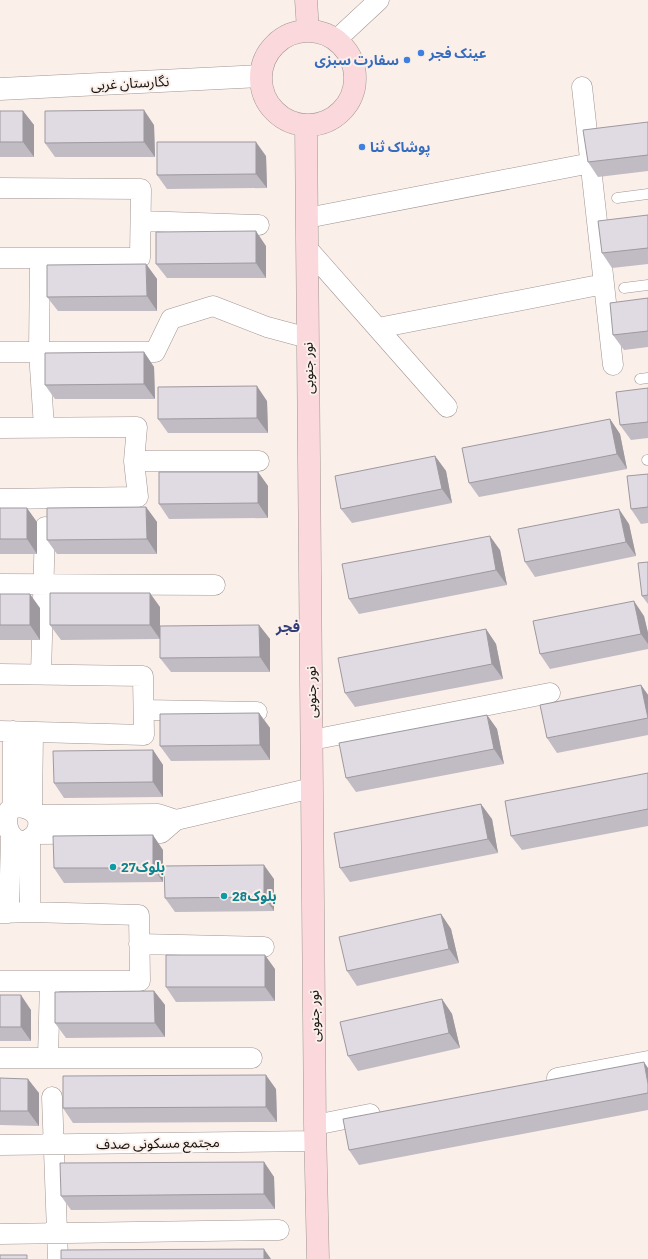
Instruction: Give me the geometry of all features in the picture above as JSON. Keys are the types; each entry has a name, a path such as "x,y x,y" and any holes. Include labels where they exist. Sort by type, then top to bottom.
{"main road":[{"path":"306,0 308,30"},
{"path":"308,30 323,33 336,40 347,51 353,64 356,78 353,93 346,107 335,117 321,124 306,126 291,123 279,116 268,105 262,91 260,76 263,62 270,49 281,39 294,33 308,30"},
{"name":"نور جنوبی","path":"306,126 315,1133 318,1259"}],"street":[{"path":"336,40 379,0"},
{"name":"نگارستان غربی","path":"0,89 260,76"},
{"path":"582,87 613,365"},
{"path":"307,218 591,163"},
{"path":"0,188 141,189 140,258 0,258"},
{"path":"141,221 259,224"},
{"path":"307,248 447,407"},
{"path":"40,258 39,352 44,428"},
{"path":"378,328 604,284"},
{"path":"0,352 155,352 171,319 212,306 267,327 308,338"},
{"path":"0,428 137,427 134,461 138,497 0,499"},
{"path":"134,461 259,461"},
{"path":"41,674 45,527"},
{"path":"0,584 215,585"},
{"path":"0,674 143,676 144,735 6,731 17,825 30,912"},
{"path":"312,740 550,693"},
{"path":"144,710 257,712"},
{"path":"0,981 140,981 139,915 30,912 5,913 32,732"},
{"path":"17,825 158,814 176,820 312,788"},
{"path":"139,944 264,947"},
{"path":"48,1058 50,981"},
{"path":"0,1058 252,1058"},
{"path":"540,1082 648,1061"},
{"path":"52,1097 58,1259"},
{"name":"مجتمع مسکونی صدف","path":"0,1145 315,1133 385,1112"},
{"path":"0,1234 279,1230"}],"lane":[{"path":"618,198 648,194"},
{"path":"624,288 648,286"}],"building":[{"path":"144,110 144,142 45,143 45,111"},
{"path":"0,111 23,111 23,142 0,142"},
{"path":"648,122 648,155 588,162 583,130"},
{"path":"157,142 256,142 256,174 157,175"},
{"path":"648,215 648,248 602,253 598,221"},
{"path":"256,231 256,263 156,264 156,232"},
{"path":"146,264 147,296 47,297 47,265"},
{"path":"648,298 648,331 613,335 610,303"},
{"path":"144,352 144,384 45,385 45,353"},
{"path":"257,386 257,418 158,419 158,387"},
{"path":"648,388 648,422 620,425 616,392"},
{"path":"610,419 617,454 469,483 462,448"},
{"path":"435,456 442,489 341,509 335,476"},
{"path":"159,472 258,472 258,503 159,504"},
{"path":"648,474 648,507 631,509 627,476"},
{"path":"146,507 147,539 47,540 47,508"},
{"path":"0,508 27,508 27,539 0,539"},
{"path":"619,509 626,542 525,562 518,529"},
{"path":"490,536 496,570 349,599 342,564"},
{"path":"648,562 648,595 642,596 638,563"},
{"path":"50,593 150,593 150,625 50,625"},
{"path":"0,594 30,594 30,625 0,625"},
{"path":"634,601 641,634 540,654 533,621"},
{"path":"259,625 260,657 160,658 160,626"},
{"path":"486,629 492,664 345,693 338,658"},
{"path":"641,685 648,718 547,738 540,705"},
{"path":"259,713 260,745 160,746 160,714"},
{"path":"487,715 494,749 346,778 339,743"},
{"path":"153,750 153,782 54,783 53,751"},
{"path":"648,773 648,809 511,836 505,801"},
{"path":"481,804 488,839 340,868 334,833"},
{"path":"153,835 153,868 54,868 53,836"},
{"path":"264,865 264,897 165,898 164,866"},
{"path":"441,914 449,949 347,971 339,937"},
{"path":"166,955 265,955 265,987 166,987"},
{"path":"154,991 155,1023 55,1023 55,992"},
{"path":"0,995 21,995 21,1027 0,1027"},
{"path":"442,999 449,1033 348,1056 340,1022"},
{"path":"644,1062 648,1093 349,1150 343,1119"},
{"path":"266,1075 266,1107 63,1108 63,1076"},
{"path":"0,1078 28,1079 28,1111 0,1111"},
{"path":"264,1162 264,1194 61,1196 60,1163"},
{"path":"264,1249 264,1259 61,1259 61,1250"},
{"path":"0,1255 27,1255 27,1259 0,1259"}],"place":[{"name":"عینک فجر","path":"421,53"},
{"name":"سفارت سبزی","path":"407,60"},
{"name":"پوشاک ثنا","path":"362,147"},
{"name":"بلوک27","path":"113,867"},
{"name":"بلوک28","path":"224,896"}],"district":[{"name":"فجر","path":"288,627"}]}
